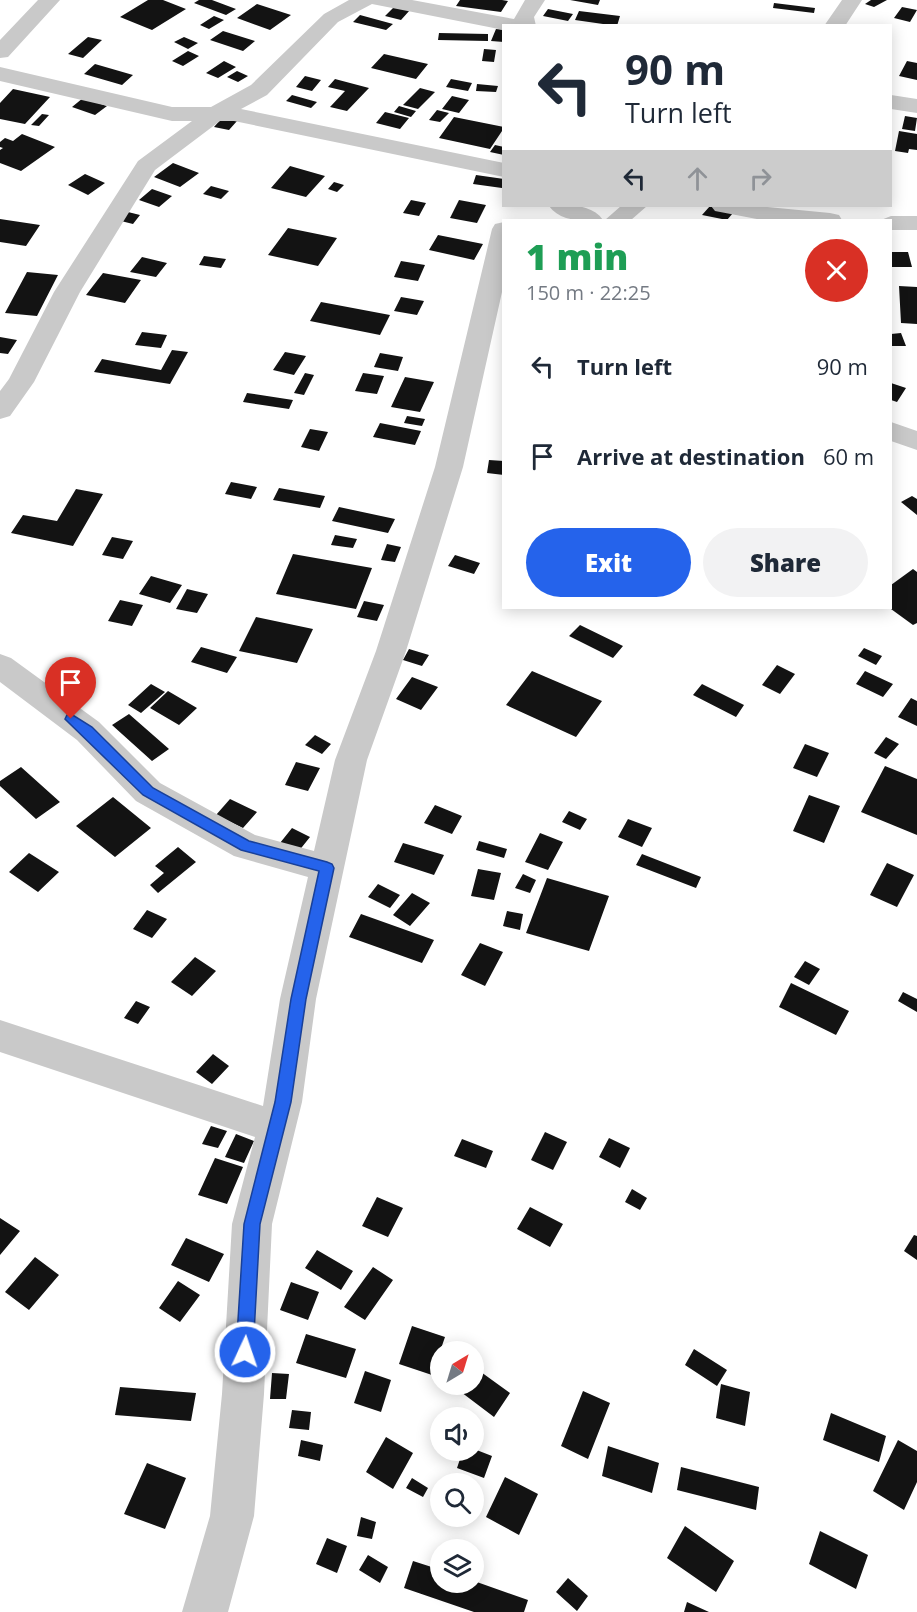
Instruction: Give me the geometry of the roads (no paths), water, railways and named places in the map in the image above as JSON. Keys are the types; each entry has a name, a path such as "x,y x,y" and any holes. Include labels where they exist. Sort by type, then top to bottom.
{"street":[{"path":"0,52 50,0"},
{"path":"0,410 21,382 67,292 146,166 215,114 259,90 331,18 364,0"},
{"path":"379,0 506,24"},
{"path":"525,24 524,17 535,0"},
{"path":"835,24 852,0"},
{"path":"0,74 172,114 234,114 502,170"},
{"path":"892,102 917,106"},
{"path":"563,207 589,219"},
{"path":"618,219 635,207"},
{"path":"728,207 776,216 816,219"},
{"path":"892,223 917,224"},
{"path":"206,1612 232,1516 243,1394 252,1224 283,1102 298,999 351,760 391,651 449,467 502,238"},
{"path":"892,431 917,441"},
{"path":"0,666 88,731 148,792 246,846 327,868"},
{"path":"0,1036 276,1127"}]}
